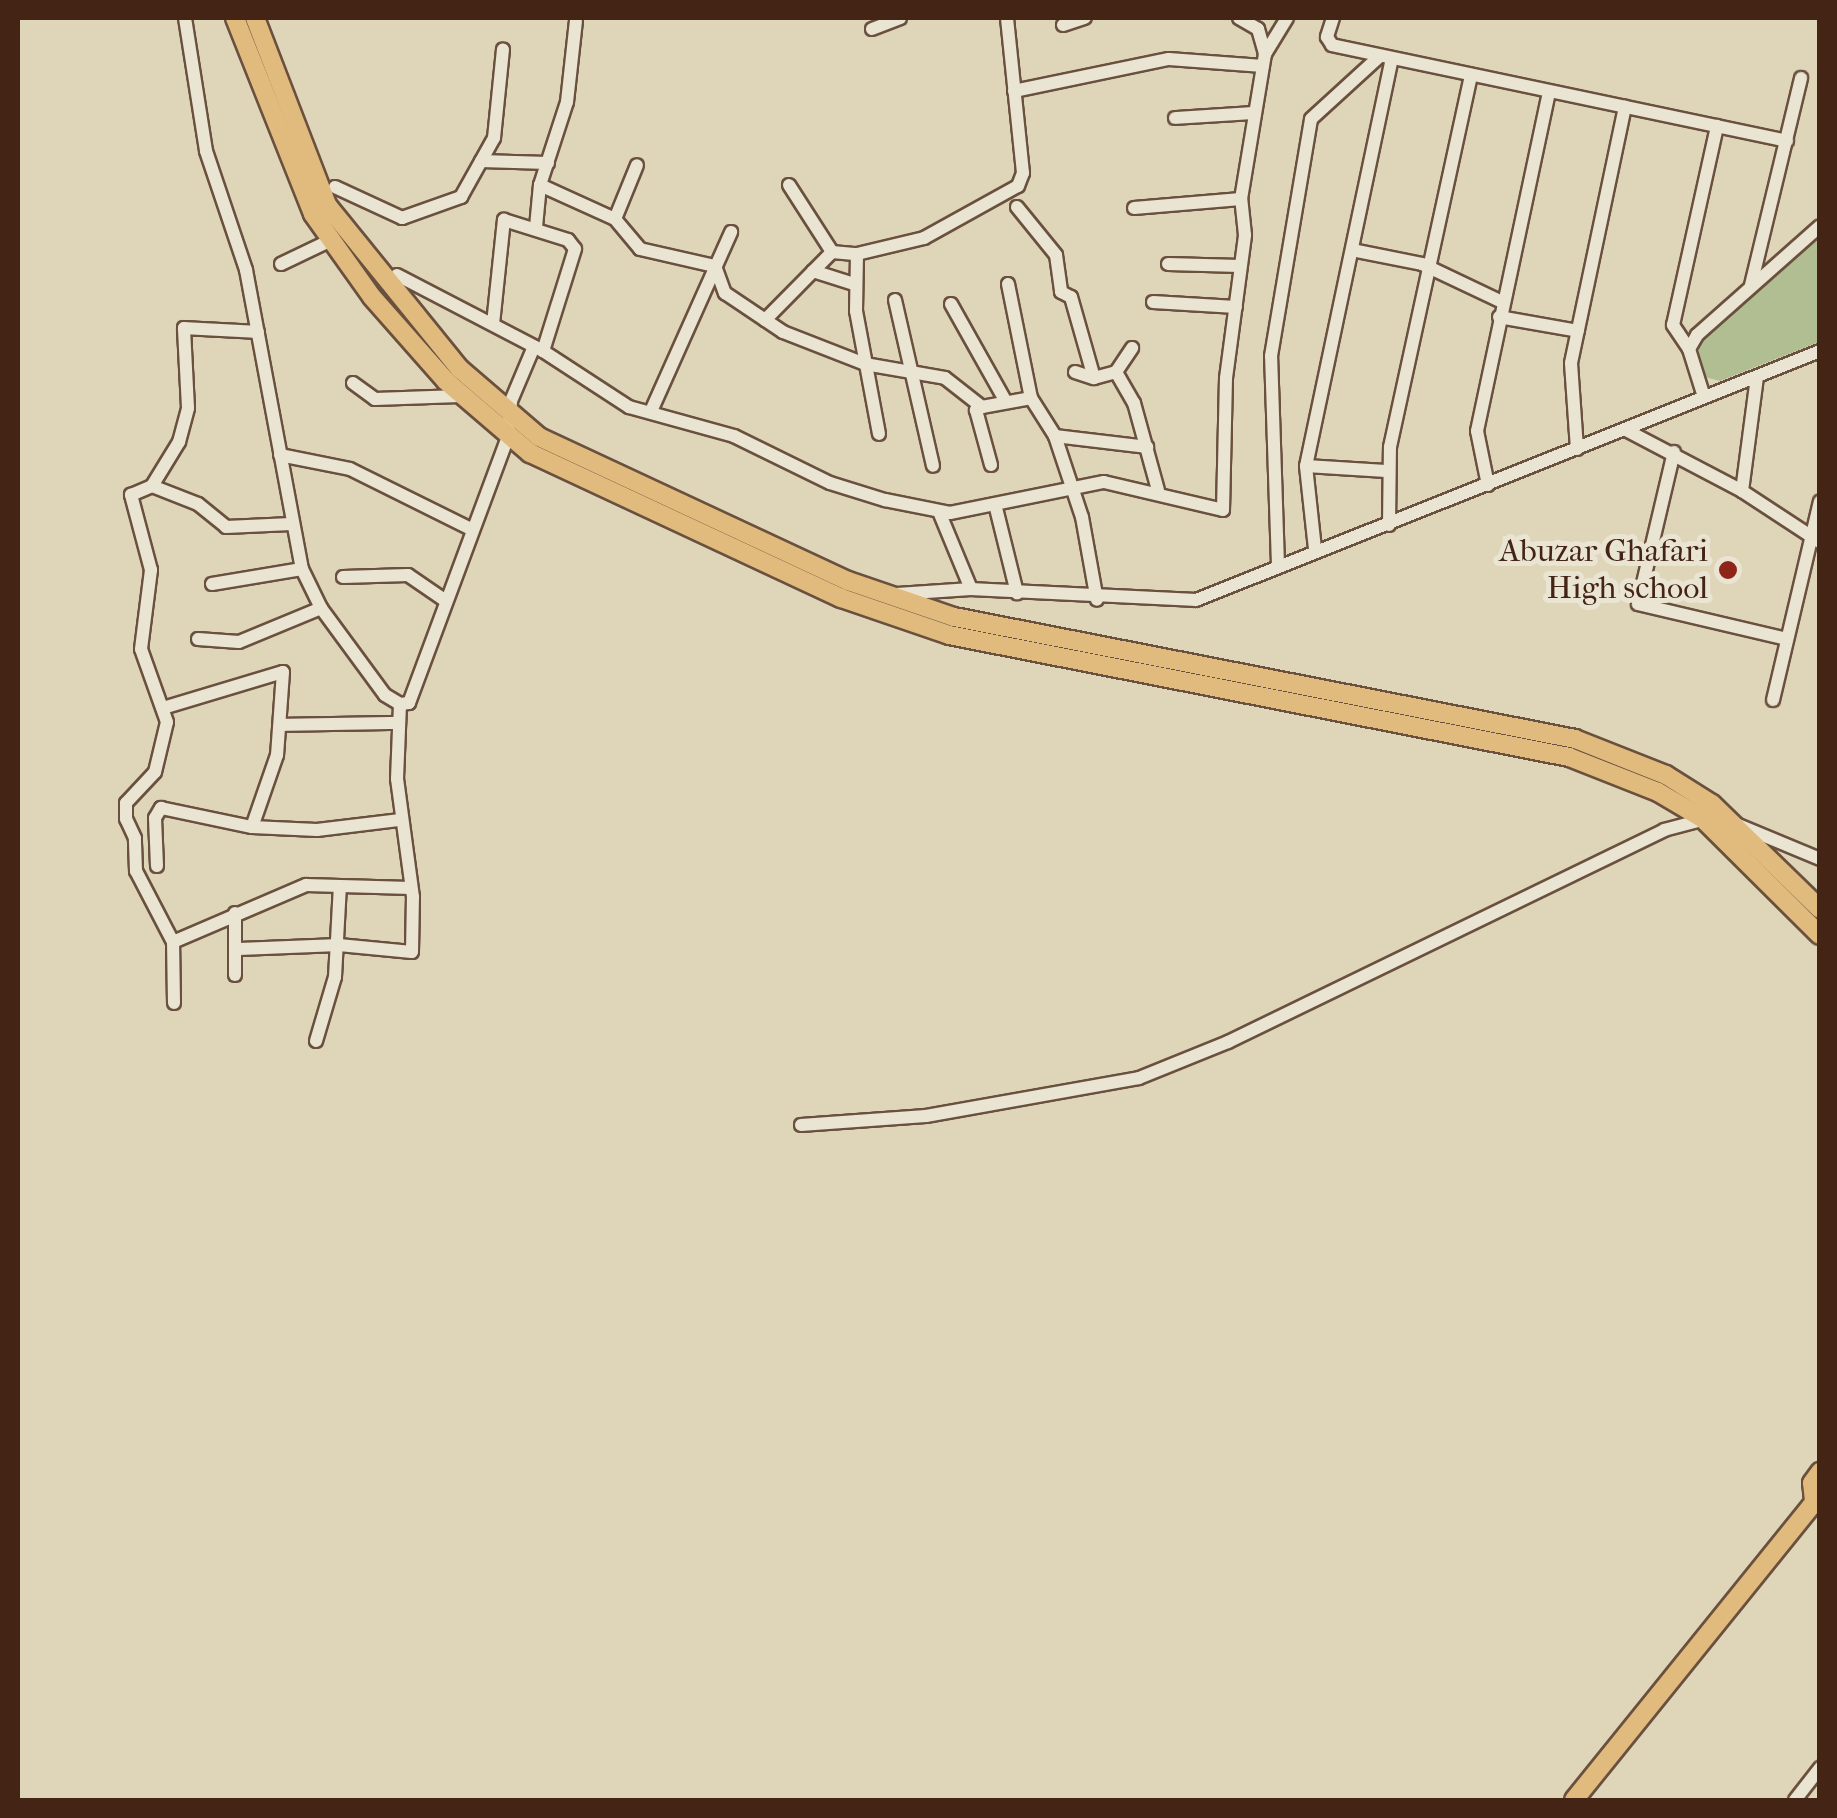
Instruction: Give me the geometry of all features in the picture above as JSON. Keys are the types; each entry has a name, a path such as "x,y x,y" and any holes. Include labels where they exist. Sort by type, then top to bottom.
{"main road":[{"path":"236,18 298,188 331,240 460,396 508,440 796,578 949,635 1570,757 1658,792 1702,818 1820,935"},
{"path":"254,18 327,205 387,286 509,418 804,561 972,621 1575,739 1666,775 1739,825 1820,908"},
{"path":"1574,1800 1817,1498 1812,1483 1820,1472"}],"street":[{"path":"186,18 206,151 246,270 302,569 321,608 386,695 405,704"},
{"path":"872,29 900,18"},
{"path":"832,252 856,254 924,238 1018,186 1023,173 1008,18"},
{"path":"1064,25 1085,18"},
{"path":"1239,18 1258,29 1264,60"},
{"path":"397,276 493,324 613,399 734,436 830,482 940,514 1104,482 1158,490 1216,511 1228,504 1226,378 1240,266 1241,199 1264,60 1287,18"},
{"path":"1333,18 1327,37 1332,45 1787,141"},
{"path":"536,227 540,185 567,102 576,21"},
{"path":"335,187 402,218 450,206 494,138 503,50"},
{"path":"1315,550 1306,466 1352,250 1386,58"},
{"path":"1278,565 1271,356 1311,119 1386,58"},
{"path":"1014,91 1169,59 1264,60"},
{"path":"1390,525 1386,471 1471,74"},
{"path":"1750,288 1800,78"},
{"path":"1488,484 1477,431 1549,92"},
{"path":"1578,449 1571,363 1625,108"},
{"path":"1175,118 1255,113"},
{"path":"1704,398 1689,348 1673,325 1717,126"},
{"path":"481,160 548,163"},
{"path":"614,219 636,165"},
{"path":"540,185 614,219 640,249 715,266"},
{"path":"788,185 832,252"},
{"path":"1134,208 1241,199"},
{"path":"1017,207 1056,255 1061,292 1071,297 1094,378"},
{"path":"239,949 340,945 412,952 411,888 400,820 398,723 508,440 509,418 575,249 536,227 504,220 499,226 500,299 493,324"},
{"path":"1689,348 1820,226"},
{"path":"652,409 730,232"},
{"path":"281,264 331,240"},
{"path":"1352,250 1430,267 1502,302"},
{"path":"765,320 832,252"},
{"path":"856,254 854,284 879,434"},
{"path":"1168,264 1240,266"},
{"path":"715,266 725,293 765,320 865,364 912,370 948,380 982,407"},
{"path":"814,271 854,284"},
{"path":"1008,284 1030,398 1055,436 1072,488 1097,600"},
{"path":"895,300 932,466"},
{"path":"1153,302 1236,306"},
{"path":"951,304 1006,402"},
{"path":"1500,317 1578,331"},
{"path":"174,1003 173,942 136,871 135,838 126,819 126,803 155,772 162,752 162,708 141,649 151,570 131,495 152,486 179,442 188,408 184,328 258,332"},
{"path":"1075,372 1094,378 1116,372 1132,348"},
{"path":"890,594 971,590 1097,600 1196,600 1820,352"},
{"path":"1116,372 1147,447 1158,490"},
{"path":"1742,491 1756,377"},
{"path":"353,383 375,398 460,396"},
{"path":"991,464 976,410 1030,398"},
{"path":"1626,430 1742,491 1816,541"},
{"path":"1055,436 1147,447"},
{"path":"1674,452 1638,604 1788,639"},
{"path":"280,455 350,469 473,530"},
{"path":"1306,466 1386,471"},
{"path":"152,486 198,504 226,528 291,524"},
{"path":"1773,700 1816,541 1820,501"},
{"path":"996,504 1017,593"},
{"path":"940,514 971,590"},
{"path":"212,584 302,569"},
{"path":"343,577 413,576 446,601"},
{"path":"198,640 239,642 321,608"},
{"path":"162,708 280,670 281,725 268,793 252,827"},
{"path":"281,725 398,723"},
{"path":"157,866 155,818 161,808 252,827 317,830 400,820"},
{"path":"801,1125 926,1116 1139,1078 1244,1034 1664,830 1702,818 1739,825 1820,859"},
{"path":"173,942 306,885 411,888"},
{"path":"316,1040 340,945 340,886"},
{"path":"235,914 239,949 235,975"},
{"path":"1795,1800 1820,1768"}],"green space":[{"path":"1819,232 1819,342 1720,381 1705,377 1696,363 1701,340"}],"place":[{"name":"Abuzar Ghafari High school","path":"1728,570"}]}
